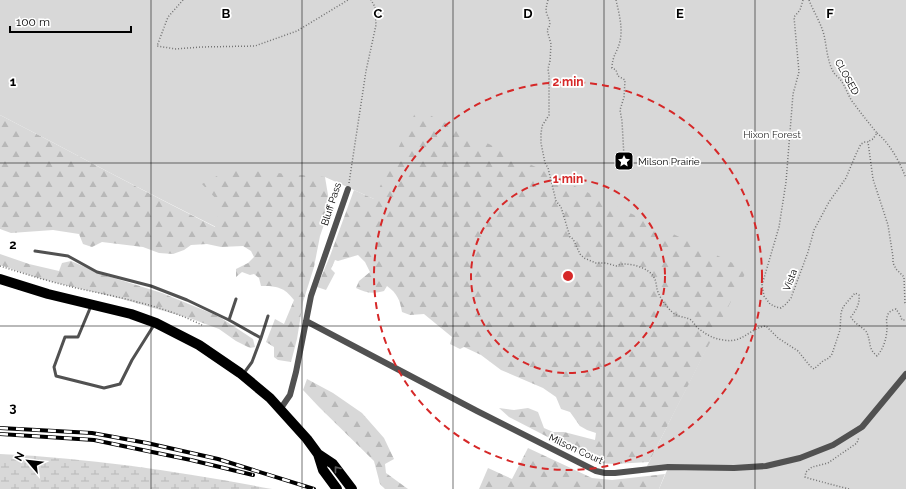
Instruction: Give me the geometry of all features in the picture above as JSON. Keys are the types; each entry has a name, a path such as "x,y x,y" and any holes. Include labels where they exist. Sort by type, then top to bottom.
{"main road":[{"path":"0,279 48,294 131,314 156,323 199,345 243,375 281,408 318,454 333,464 352,489"},
{"path":"318,454 323,470 337,489"}],"street":[{"name":"Bluff Pass","path":"281,408 290,395 311,296 348,189"},
{"name":"Milson Court","path":"306,321 476,411 584,465 606,473 631,472 668,467 734,468 766,466 800,458 833,445 862,427 906,374"}],"lane":[{"path":"35,251 68,256 97,272 151,286 187,300 229,320 261,338"},
{"path":"229,320 236,299"},
{"path":"92,305 78,337 65,337 54,367 56,376 104,388 120,384 132,360 156,323"},
{"path":"243,375 252,362 268,316"}],"path":[{"path":"183,0 168,17 157,46 176,49 255,46 297,32 348,0"},
{"name":"Bluff Pass","path":"348,189 364,86 376,25 375,7 371,0"},
{"path":"548,0 546,9 550,19 550,26 547,30 551,44 548,69 549,116 542,126 541,143 556,201 561,207 570,237 573,239 580,254 584,258 596,264 606,263 616,266 620,264 629,265 647,270 656,282 656,288 659,294 672,311 680,317 691,320 698,329 709,337 730,341 739,340 760,327 766,326 778,338 798,351 814,369 832,354 840,330 841,313 843,307 855,293 859,295 859,301 851,317 854,322 867,332 872,352 877,356 882,351 886,338 887,317 891,310 896,309 902,320 906,320"},
{"path":"616,0 621,29 620,42 612,61 612,68 616,70 618,76 625,80 624,97 620,110 624,157"},
{"name":"Vista","path":"803,0 800,10 794,17 799,72 793,94 786,182 779,227 762,285 764,296 770,304 781,308 791,298 808,252 814,230 829,202 846,178 861,144 868,142"},
{"name":"CLOSED","path":"809,0 825,40 834,74 843,82 851,100 862,116 882,137 897,157 906,178"},
{"path":"877,133 873,139 868,142 873,179 888,225 894,257 893,264 896,270 904,277 906,304"},
{"path":"0,266 32,277 177,313 202,325"},
{"path":"849,489 805,477 806,472 812,467 828,463 857,443 862,427"}],"green space":[{"name":"Hixon Forest","path":"0,0 906,0 906,489 659,489 668,468 645,470 746,270 374,199 325,177 222,204 216,227 0,115"},
{"path":"417,109 747,270 649,462 614,464 598,463 509,417 499,408 514,410 528,408 538,412 544,428 553,432 564,432 595,440 596,433 580,426 570,412 561,409 556,397 543,388 501,370 481,355 464,347 460,349 450,344 452,337 424,314 410,315 402,312 398,297 387,286 384,291 373,293 356,288 359,281 370,272 365,262 358,255 338,261 335,260 331,269 335,273 326,290 317,287 354,190 374,199"},
{"path":"0,115 215,227 221,204 202,184 230,169 325,177 329,201 328,213 320,236 314,267 303,302 297,339 291,362 278,360 274,357 274,347 266,342 275,319 284,324 294,300 287,292 280,288 261,286 259,278 254,274 250,275 242,272 236,277 236,269 248,263 254,257 251,251 243,246 221,247 207,244 191,245 184,250 173,254 159,253 143,247 102,242 92,247 83,244 79,234 53,230 11,233 0,229"},
{"path":"0,254 29,264 59,271 62,263 71,261 101,274 162,293 218,316 253,339 255,347 250,348 236,341 219,329 192,319 122,299 41,279 0,265"},
{"path":"307,379 333,393 362,413 384,438 394,459 385,464 386,473 408,489 385,489 380,484 374,461 303,390"},
{"path":"528,448 592,478 612,480 665,474 659,489 479,489 488,468 512,479"},
{"path":"0,454 102,462 272,489 0,489"}],"railway":[{"path":"0,428 92,433 147,443 218,459 314,489"},
{"path":"0,434 94,440 191,460 253,475"}],"place":[{"name":"Milson Prairie","path":"624,161"}]}
